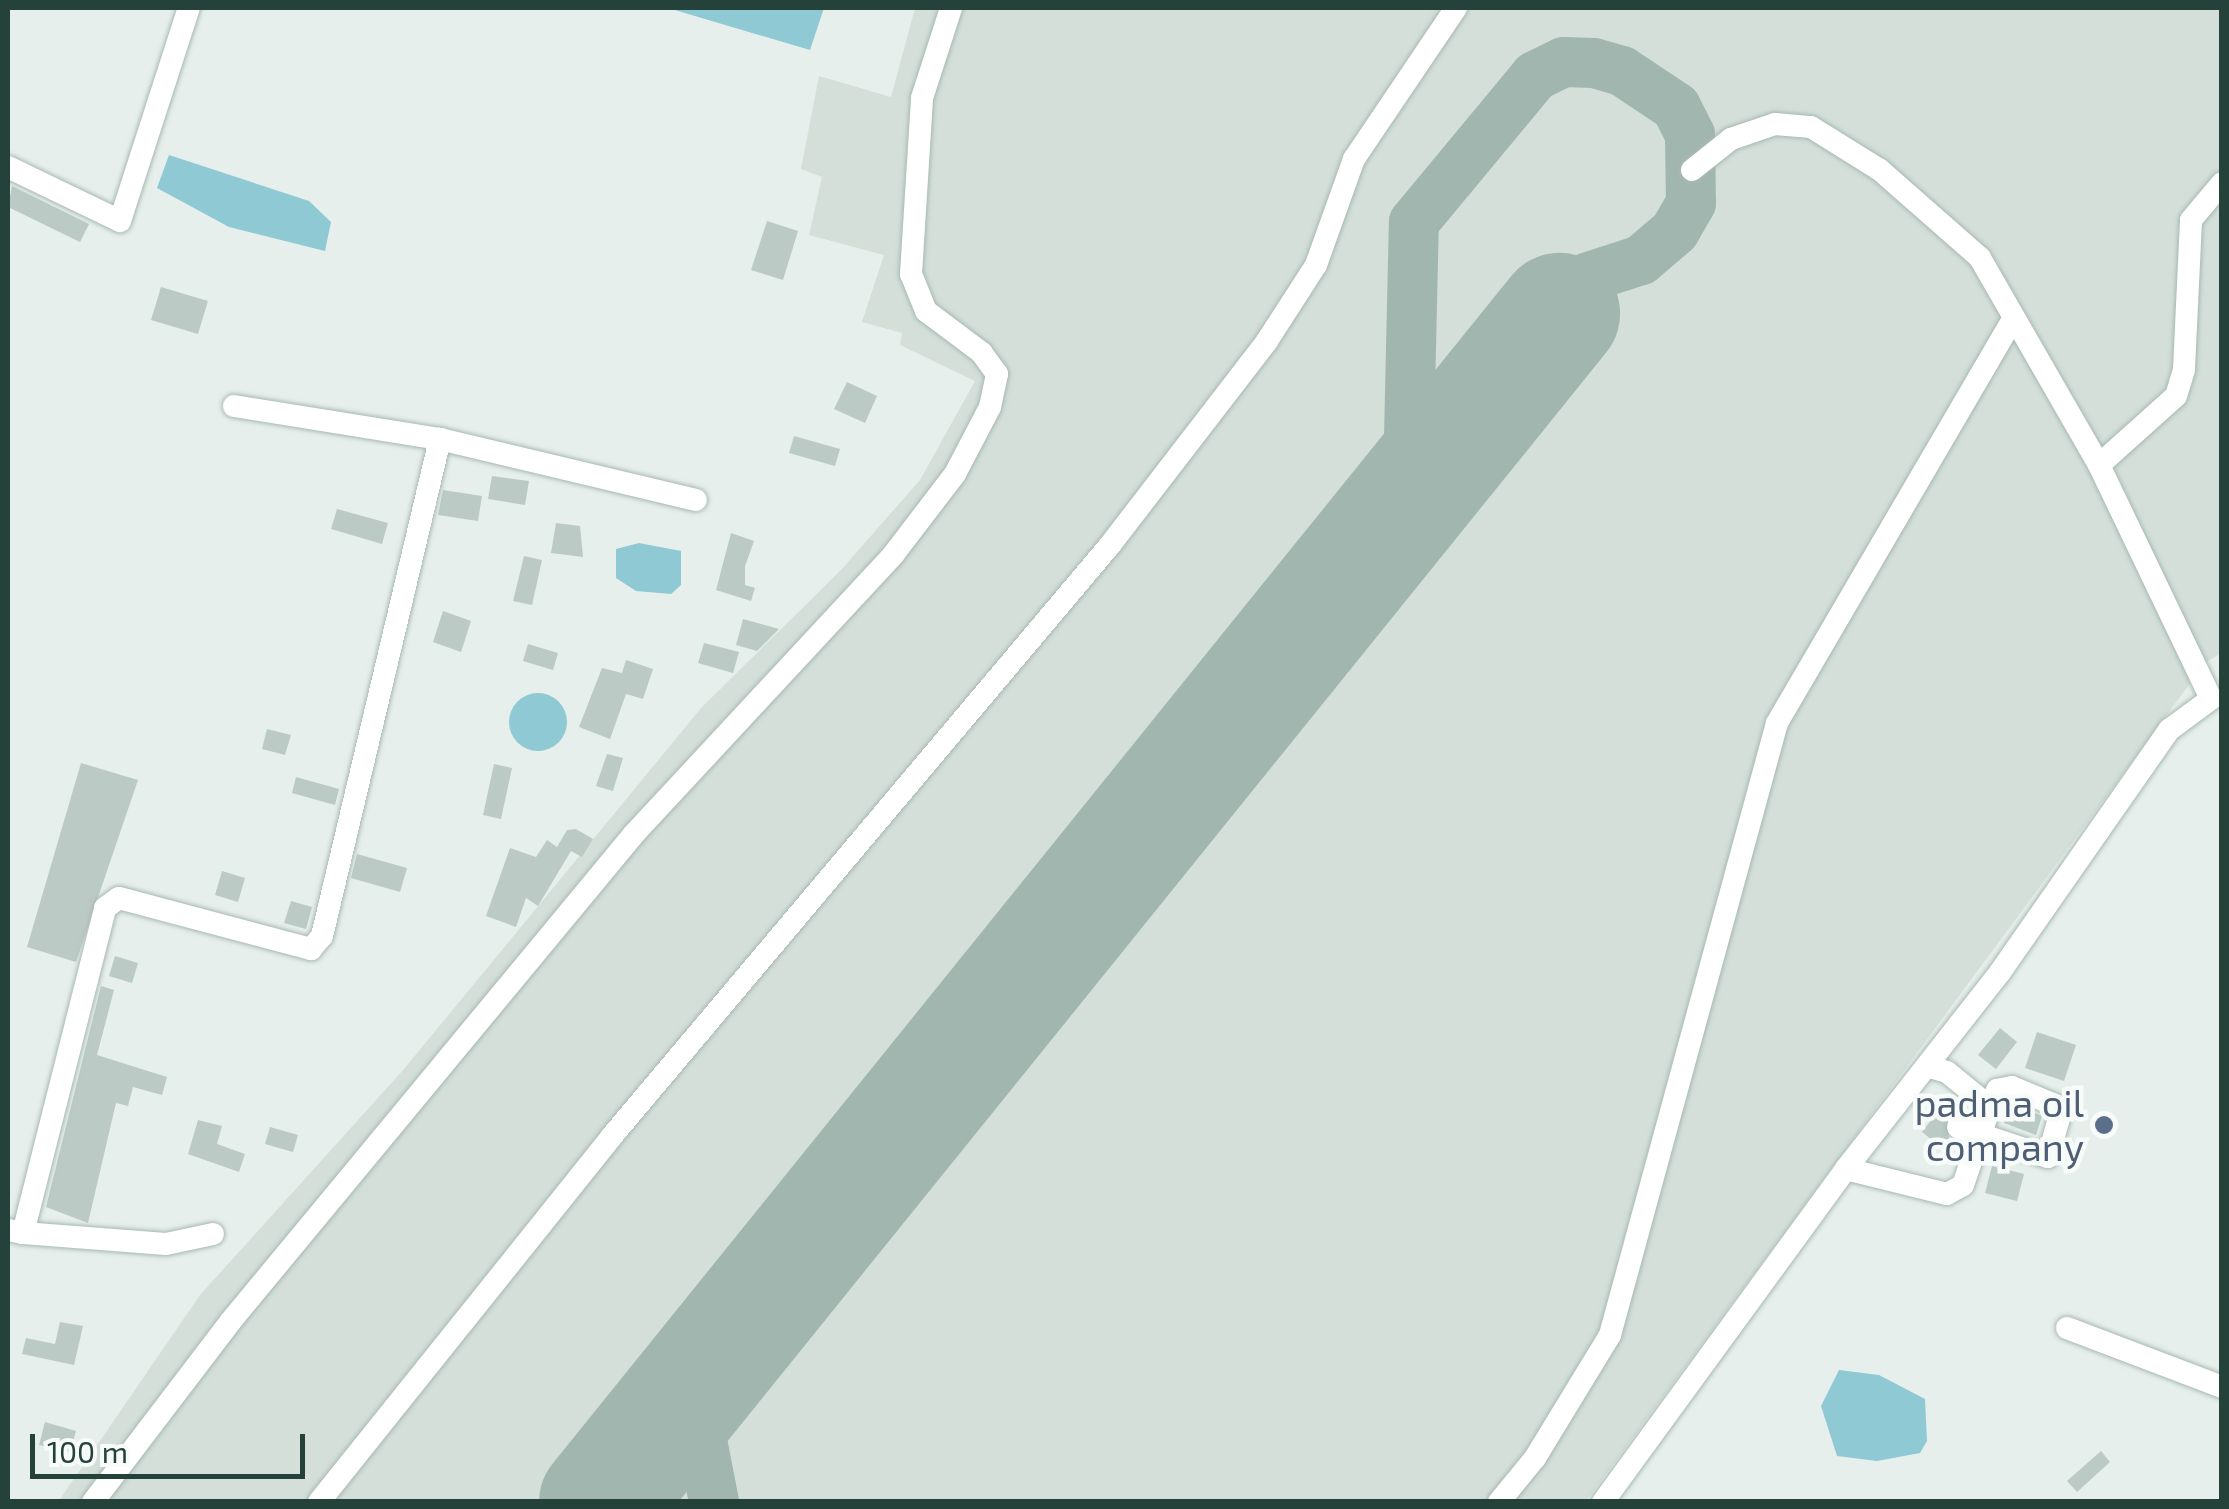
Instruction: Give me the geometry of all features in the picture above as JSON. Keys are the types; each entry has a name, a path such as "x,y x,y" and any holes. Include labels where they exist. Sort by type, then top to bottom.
{"street":[{"path":"8,167 120,221 188,8"},
{"path":"93,1502 230,1322 634,834 893,555 955,474 990,407 997,374 982,353 926,311 910,274 922,98 951,8"},
{"path":"319,1502 612,1136 1110,545 1267,341 1316,265 1354,159 1456,8"},
{"path":"1603,1502 1846,1169 1927,1066 2169,730 2216,710 2099,465 1980,258 1880,170 1811,127 1774,124 1731,139 1692,170"},
{"path":"2099,465 2176,396 2184,370 2191,220 2222,183"},
{"path":"1499,1502 1535,1458 1610,1335 1778,723 2014,318"},
{"path":"234,406 440,439 696,500"},
{"path":"213,1234 166,1244 16,1231 105,908 120,898 311,950 322,936 440,439"},
{"path":"1927,1066 1947,1072 1990,1107"},
{"path":"1846,1169 1947,1194 1964,1185 1969,1133 1998,1090 2012,1087 2062,1108 2048,1157 1969,1133"},
{"path":"2067,1328 2222,1387"}],"shaded area":[{"path":"915,8 2221,8 2221,653 2205,663 1586,1501 58,1502 200,1295 404,1069 702,707 841,570 920,480 975,381 900,345 902,333 862,322 884,255 809,235 822,177 801,169 819,76 891,97"}],"water":[{"path":"668,8 824,8 810,50"},
{"path":"169,155 309,201 331,222 325,251 229,227 157,188"},
{"path":"639,543 681,551 681,585 671,594 636,591 616,578 616,549"},
{"path":"538,693 559,701 567,722 559,743 538,751 517,743 509,722 517,701"},
{"path":"1839,1370 1879,1375 1925,1399 1927,1441 1920,1453 1877,1461 1837,1456 1821,1406"}],"building":[{"path":"12,186 89,224 80,242 8,207"},
{"path":"767,221 798,231 783,280 751,270"},
{"path":"161,287 208,301 198,334 151,320"},
{"path":"847,382 877,396 865,423 834,409"},
{"path":"794,436 840,449 835,466 789,453"},
{"path":"492,476 529,481 525,505 488,499"},
{"path":"443,490 482,496 478,521 438,515"},
{"path":"337,509 388,523 382,544 331,529"},
{"path":"556,523 580,526 583,557 551,553"},
{"path":"731,533 754,541 745,566 745,585 755,588 751,601 716,590"},
{"path":"524,556 542,560 532,605 513,601"},
{"path":"443,611 471,621 461,652 433,642"},
{"path":"743,619 779,629 757,651 736,645"},
{"path":"704,643 739,652 733,673 698,663"},
{"path":"528,644 558,653 553,670 523,661"},
{"path":"626,660 653,669 643,699 626,694 610,739 579,727 602,668 622,673"},
{"path":"267,729 291,735 285,755 262,749"},
{"path":"607,754 623,758 613,791 596,786"},
{"path":"81,763 138,780 76,962 27,947"},
{"path":"494,764 512,768 501,819 483,815"},
{"path":"296,777 339,789 335,805 292,793"},
{"path":"576,829 593,839 582,857 571,851 538,906 526,898 516,927 486,916 510,848 536,857 547,840 557,847 567,830"},
{"path":"357,854 407,868 400,892 351,878"},
{"path":"222,871 245,878 238,902 215,895"},
{"path":"291,901 312,907 306,929 284,923"},
{"path":"115,956 138,963 132,983 109,976"},
{"path":"101,986 114,990 97,1055 167,1077 162,1095 133,1087 128,1106 116,1103 88,1223 46,1207"},
{"path":"2000,1028 2017,1042 1996,1069 1978,1055"},
{"path":"2037,1032 2076,1045 2064,1081 2025,1068"},
{"path":"2012,1103 2042,1116 2036,1135 2004,1123"},
{"path":"1938,1111 1947,1118 1949,1139 1942,1148 1922,1132"},
{"path":"198,1120 222,1126 217,1144 245,1154 239,1172 188,1154"},
{"path":"270,1127 298,1135 293,1152 265,1144"},
{"path":"1992,1166 2024,1174 2017,1201 1985,1193"},
{"path":"60,1322 83,1326 74,1365 22,1354 26,1338 55,1344"},
{"path":"45,1422 76,1431 70,1452 39,1445"},
{"path":"2101,1451 2110,1462 2077,1492 2067,1481"}],"taxiway":[{"path":"1400,511 1408,481 1414,222 1535,76 1564,62 1594,63 1622,71 1676,107 1690,135 1691,203 1675,231 1641,260 1589,277 1559,314"},
{"path":"714,1502 700,1430 714,1371 732,1338"}],"runway":[{"path":"600,1502 1559,314"}],"place":[{"name":"padma oil company","path":"2104,1125"}]}
